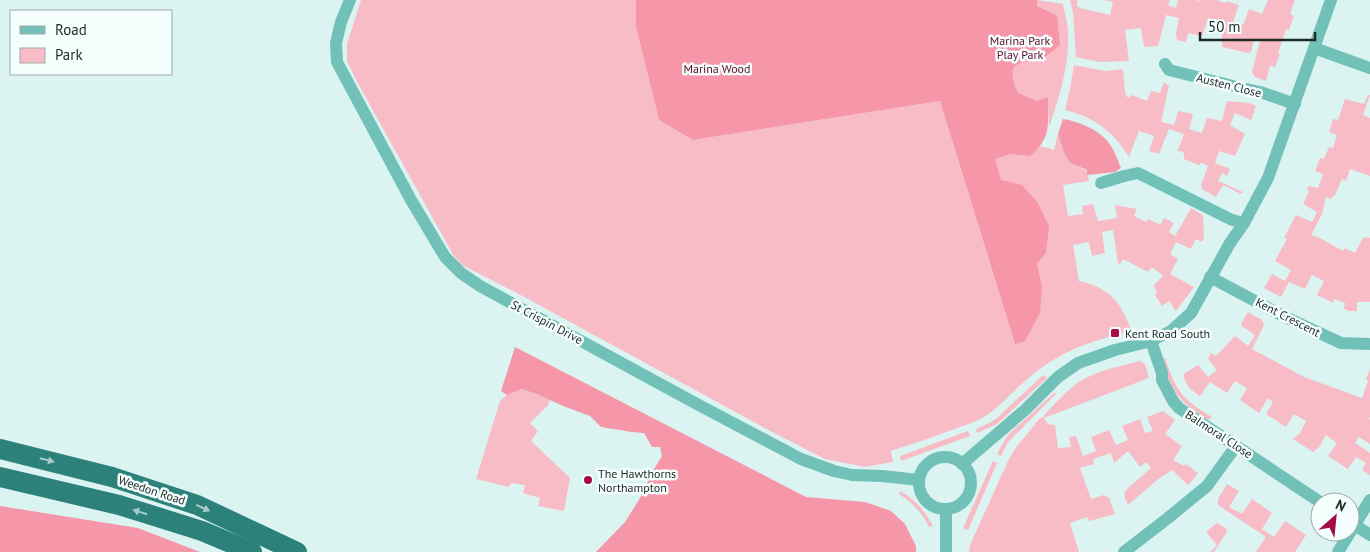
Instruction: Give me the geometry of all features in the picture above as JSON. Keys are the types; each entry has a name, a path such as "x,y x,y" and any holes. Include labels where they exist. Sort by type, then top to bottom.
{"highway":[{"name":"Weedon Road","path":"0,449 112,477 198,505 297,552"},
{"name":"Weedon Road","path":"0,476 118,505 202,531 252,552"}],"street":[{"name":"St Crispin Drive","path":"350,0 336,43 337,62 411,200 445,257 461,273 480,286 801,458 834,471 852,475 919,480"},
{"path":"962,464 1025,410 1058,377 1078,364 1115,350 1151,341 1171,331 1190,314 1230,243 1244,223 1268,178 1331,0"},
{"path":"1314,48 1370,68"},
{"name":"Austen Close","path":"1165,64 1169,70 1260,92 1295,104"},
{"path":"1100,182 1138,173 1232,220 1244,223"},
{"name":"Kent Crescent","path":"1210,277 1285,317 1341,343 1370,344"},
{"name":"Balmoral Close","path":"1151,341 1162,373 1162,380 1173,401 1187,414 1310,495"},
{"path":"1124,552 1207,486 1236,446"},
{"path":"954,458 968,472 971,482 970,492 964,501 956,507 936,508 927,502 921,494 919,480 920,474 926,465 934,459 954,458"},
{"path":"1360,513 1370,500"},
{"path":"946,509 946,552"}],"green space":[{"name":"Marina Park Play Park","path":"361,0 636,0 636,27 659,120 693,140 940,101 1015,344 1042,286 1037,264 1046,253 1021,244 979,116 1037,5 1037,0 1063,4 1068,36 1064,76 1049,127 1048,105 1040,148 1041,146 1054,150 1058,134 1064,153 1070,163 1087,171 1089,181 1063,185 1068,216 1083,214 1082,206 1093,204 1098,221 1117,218 1115,205 1137,209 1134,216 1146,222 1149,219 1160,225 1164,218 1174,223 1169,232 1175,236 1191,208 1203,215 1204,238 1202,242 1196,239 1191,249 1176,242 1170,254 1178,259 1170,274 1194,287 1176,311 1169,301 1162,306 1155,295 1157,291 1153,286 1163,276 1152,267 1148,272 1123,259 1120,264 1118,263 1113,230 1102,232 1105,253 1092,256 1089,242 1073,245 1079,281 1100,288 1113,298 1119,305 1132,331 1087,344 1049,362 1019,386 997,408 984,417 891,451 893,462 865,467 825,459 462,265 454,256 347,61 347,44"},
{"name":"Marina Wood","path":"636,0 1037,0 1037,6 1057,16 1060,45 1040,61 1018,64 1014,67 1013,72 1014,84 1018,93 1037,101 1048,97 1046,136 1030,156 1010,154 995,159 1001,180 1022,185 1038,203 1049,226 1046,253 1037,264 1042,286 1040,313 1025,341 1015,344 940,101 693,140 659,120 636,27"},
{"path":"1070,0 1077,0 1077,6 1080,8 1110,15 1113,2 1105,0 1170,0 1168,5 1176,8 1178,0 1217,0 1225,3 1226,1 1239,5 1233,22 1243,25 1249,9 1262,14 1268,0 1295,0 1290,14 1294,16 1289,30 1286,29 1275,67 1270,66 1266,81 1255,77 1252,72 1260,40 1254,39 1251,52 1248,53 1222,47 1222,37 1226,24 1208,18 1202,36 1188,33 1186,42 1177,40 1176,34 1179,18 1166,15 1158,46 1144,47 1141,28 1125,30 1129,61 1100,62 1076,57 1073,12"},
{"path":"1074,65 1105,71 1123,69 1125,93 1128,98 1132,95 1147,101 1151,91 1160,93 1164,82 1169,86 1161,122 1174,125 1178,111 1193,114 1189,129 1202,133 1207,118 1222,121 1227,101 1250,103 1256,106 1251,120 1235,113 1230,125 1245,134 1235,156 1219,151 1215,163 1230,169 1227,176 1222,173 1218,181 1243,192 1241,194 1223,185 1216,197 1202,189 1201,185 1208,166 1201,163 1199,165 1184,159 1184,153 1177,150 1184,134 1169,129 1159,154 1149,151 1154,136 1139,131 1129,157 1117,140 1094,121 1065,110"},
{"path":"1368,95 1370,95 1363,115 1370,118 1370,176 1350,169 1346,181 1342,179 1335,195 1330,199 1326,197 1322,214 1311,235 1343,251 1345,248 1355,253 1363,238 1370,238 1370,302 1357,302 1357,311 1344,309 1345,303 1334,299 1333,303 1317,295 1324,281 1312,275 1305,289 1289,282 1281,297 1264,288 1272,274 1285,281 1291,270 1275,261 1287,239 1284,238 1296,215 1312,222 1317,212 1303,204 1309,191 1307,189 1309,186 1318,188 1323,174 1315,171 1320,158 1324,159 1329,147 1333,148 1337,135 1329,132 1333,119 1338,120 1345,99 1364,104"},
{"path":"1063,119 1076,122 1102,135 1112,148 1121,168 1115,172 1087,175 1087,170 1070,163 1064,153 1058,134"},
{"path":"1248,312 1262,320 1264,325 1252,349 1304,377 1362,398 1370,369 1370,444 1359,437 1355,443 1370,453 1370,475 1362,470 1366,463 1356,457 1348,469 1328,456 1337,443 1326,435 1319,447 1313,452 1293,439 1300,433 1306,421 1294,414 1286,427 1266,414 1273,402 1268,398 1259,413 1240,400 1247,388 1235,381 1227,393 1210,382 1200,396 1189,388 1183,376 1185,373 1198,365 1208,377 1217,370 1208,359 1211,353 1216,356 1235,336 1248,346 1255,335 1241,324"},
{"path":"515,347 806,497 865,502 891,511 905,524 916,546 916,552 596,552 625,522 640,498 662,456 660,447 652,447 644,433 601,427 590,416 522,389 507,395 501,391"},
{"path":"1165,358 1181,393 1194,405 1212,417 1208,420 1190,408 1173,388 1162,359"},
{"path":"1140,361 1145,364 1149,378 1044,418 1048,424 1055,425 1058,448 1071,447 1069,437 1076,436 1083,456 1096,451 1091,437 1109,430 1116,445 1128,440 1122,426 1140,419 1145,433 1153,431 1147,417 1163,411 1175,420 1165,434 1182,446 1173,460 1184,466 1186,464 1198,473 1190,483 1188,485 1172,470 1157,480 1128,505 1125,499 1126,490 1151,468 1146,462 1140,467 1128,451 1114,463 1111,453 1093,459 1094,464 1080,468 1091,499 1104,495 1109,498 1115,514 1089,521 1087,517 1070,523 1079,552 969,552 970,545 1008,461 1039,419 1044,417 1080,381 1099,372"},
{"path":"1043,375 1047,378 997,424 977,433 976,429 997,418"},
{"path":"522,389 550,400 548,405 530,423 538,431 531,441 570,478 564,511 538,506 540,498 523,493 525,485 511,483 509,487 476,479 500,401 507,395"},
{"path":"1055,392 1056,394 1008,442 1001,456 997,454 1009,434"},
{"path":"968,431 970,436 901,461 900,456"},
{"path":"993,461 997,463 968,530 963,528"},
{"path":"1227,484 1239,491 1229,507 1242,514 1252,499 1272,513 1262,529 1274,537 1285,521 1306,535 1295,552 1256,552 1266,537 1218,505 1218,499"},
{"path":"900,491 919,506 933,526 929,527 916,508 899,494"},
{"path":"0,506 138,528 200,552 0,552"},
{"path":"1217,523 1227,529 1214,552 1210,552 1217,545 1206,532"}],"place":[{"name":"Kent Road South","path":"1115,333"},
{"name":"The Hawthorns Northampton","path":"588,480"}]}
